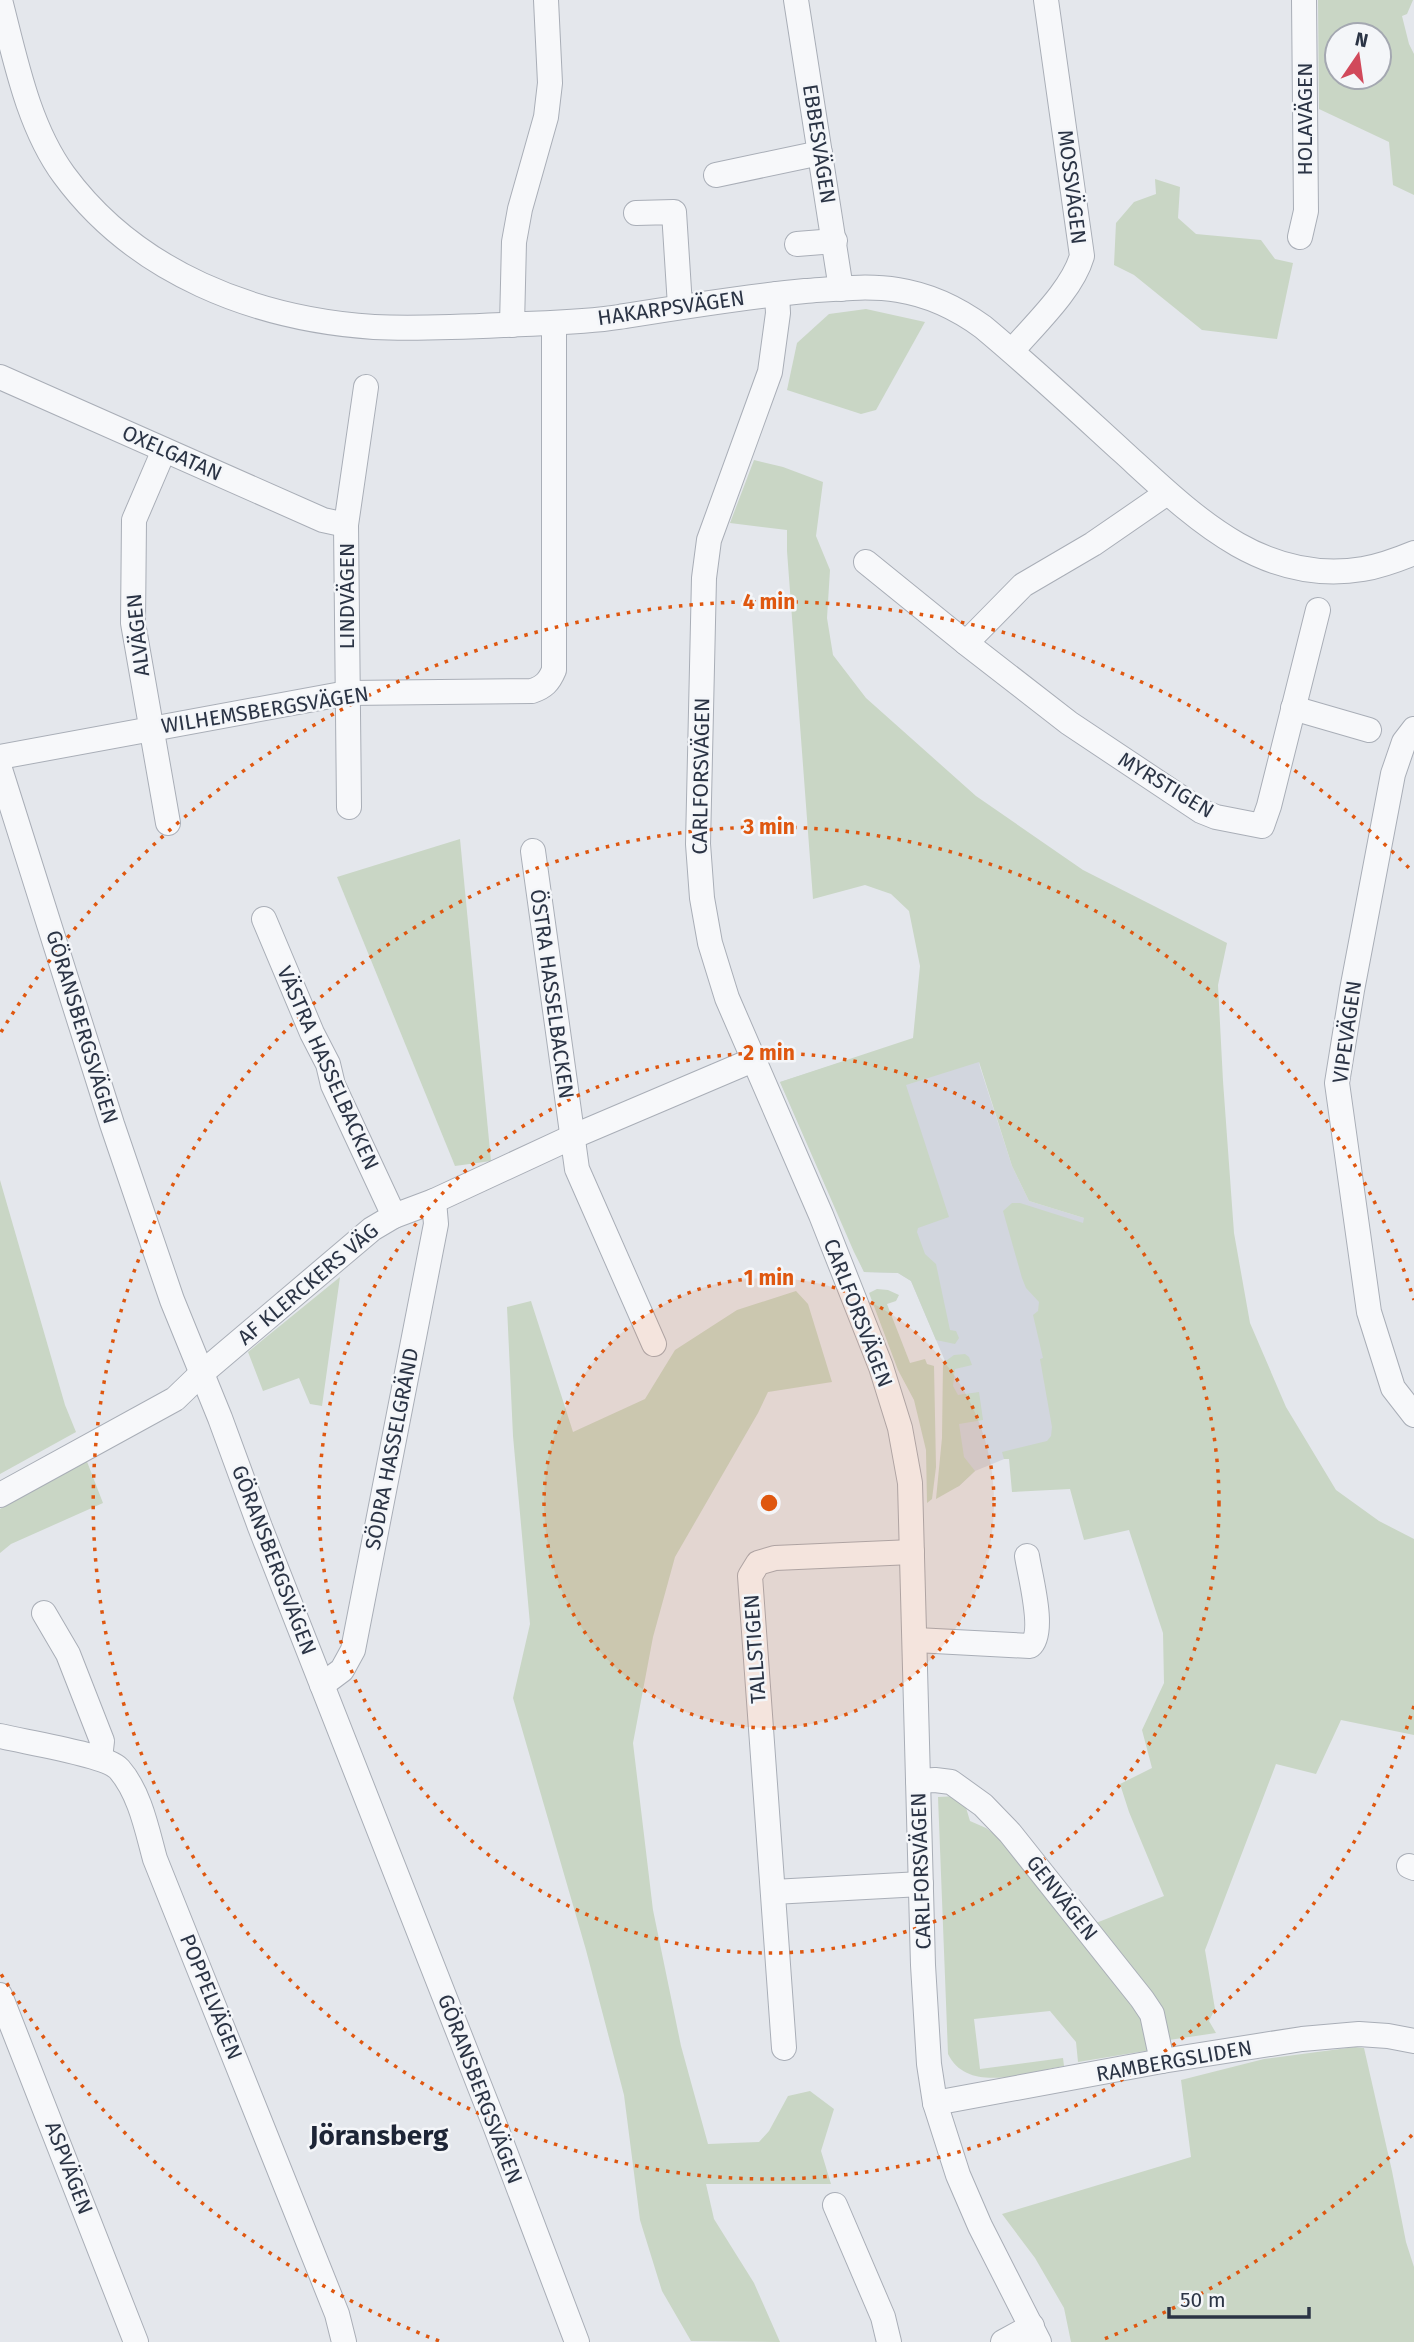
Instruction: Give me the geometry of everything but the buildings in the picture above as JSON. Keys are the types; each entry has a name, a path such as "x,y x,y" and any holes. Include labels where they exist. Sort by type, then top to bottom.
{"street":[{"name":"HAKARPSVÄGEN","path":"0,0 9,73 63,174 96,214 138,251 181,276 237,300 312,318 372,327 443,328 615,318 680,306 777,294 841,289 896,290 959,310 1012,351 1204,524 1250,551 1312,570 1362,570 1414,553"},
{"path":"512,325 514,242 520,209 546,117 550,83 546,0"},
{"name":"EBBESVÄGEN","path":"796,0 841,289"},
{"name":"MOSSVÄGEN","path":"1012,351 1069,283 1082,256 1046,0"},
{"name":"HOLAVÄGEN","path":"1300,237 1306,211 1304,0"},
{"path":"716,175 820,153"},
{"path":"636,214 674,212 680,306"},
{"path":"797,244 835,241"},
{"name":"CARLFORSVÄGEN","path":"777,294 778,313 770,372 709,540 704,578 698,844 702,898 710,943 727,998 821,1215 881,1367 901,1429 910,1483 921,1884 929,2064 934,2103 958,2175 980,2226 1035,2334"},
{"name":"WILHEMSBERGSVÄGEN","path":"0,757 347,693 531,691 542,688 550,680 554,670 554,323"},
{"name":"OXELGATAN","path":"0,377 323,520 346,525"},
{"name":"LINDVÄGEN","path":"349,807 346,525 366,387"},
{"name":"ALVÄGEN","path":"164,450 134,520 133,622 168,824"},
{"path":"966,643 1023,585 1093,544 1167,493"},
{"name":"MYRSTIGEN","path":"866,562 1069,723 1201,811 1216,817 1262,826 1318,610"},
{"path":"1293,708 1392,734"},
{"name":"VIPEVÄGEN","path":"1392,734 1393,774 1337,1083 1368,1312 1393,1388 1414,1415"},
{"name":"GÖRANSBERGSVÄGEN","path":"0,769 112,1124 172,1300 577,2342"},
{"name":"ÖSTRA HASSELBACKEN","path":"533,851 577,1169 654,1345"},
{"name":"VÄSTRA HASSELBACKEN","path":"264,919 312,1033 328,1064 333,1085 394,1216"},
{"name":"AF KLERCKERS VÄG","path":"0,1494 175,1399 372,1229 394,1216 434,1201 572,1137 753,1060"},
{"name":"SÖDRA HASSELGRÄND","path":"322,1685 342,1670 353,1650 436,1224 434,1201"},
{"name":"TALLSTIGEN","path":"784,2049 750,1576 758,1563 775,1558 912,1552"},
{"path":"916,1640 1030,1646 1037,1636 1037,1623 1027,1556"},
{"path":"44,1613 68,1654 102,1741 100,1758"},
{"name":"POPPELVÄGEN","path":"0,1736 100,1758 117,1767 127,1782 141,1810 155,1859 337,2314 344,2342"},
{"name":"GENVÄGEN","path":"918,1781 951,1782 983,1805 1010,1833 1142,1999 1152,2014 1162,2061"},
{"path":"773,1892 921,1884"},
{"name":"ASPVÄGEN","path":"0,1995 136,2342"},
{"name":"RAMBERGSLIDEN","path":"934,2103 1162,2061 1290,2041 1341,2036 1388,2036 1414,2041"},
{"path":"835,2205 883,2317 890,2342"},
{"path":"1003,2342 1035,2334"}],"shaded area":[{"path":"970,1021 980,1067 1012,1166 1029,1201 1084,1218 1107,1442 1009,1457 975,1471 959,1486 941,1492 945,1361 911,1281 898,1273 864,1272 780,1082"}],"green space":[{"path":"1318,0 1413,0 1407,14 1402,16 1414,54 1414,195 1393,185 1389,142 1319,109"},
{"path":"1155,179 1180,187 1178,218 1196,234 1261,240 1275,259 1293,263 1277,339 1202,330 1134,275 1114,265 1116,223 1134,202 1156,194"},
{"path":"866,309 925,322 876,410 861,414 787,390 797,343 829,314"},
{"path":"754,460 783,467 823,482 816,536 830,570 827,618 833,655 866,698 976,796 1083,870 1227,943 1218,985 1223,1081 1234,1233 1250,1323 1286,1407 1336,1490 1379,1521 1414,1539 1414,1735 1341,1720 1316,1774 1276,1764 1205,1950 1215,2009 1209,2021 1216,2033 1169,2040 1096,1923 1164,1896 1120,1784 1152,1768 1142,1730 1164,1683 1163,1633 1129,1530 1084,1540 1070,1489 1012,1492 1009,1459 1004,1459 1002,1452 1047,1441 1052,1427 1040,1359 1043,1358 1033,1315 1038,1311 1039,1302 1026,1288 1022,1278 1003,1211 1012,1203 1020,1203 1083,1223 1084,1218 1029,1201 1012,1166 979,1062 906,1085 949,1217 918,1228 917,1232 925,1254 936,1264 950,1330 956,1331 959,1338 955,1344 936,1340 911,1281 898,1273 864,1272 780,1082 913,1038 920,966 909,911 891,894 865,885 813,899 787,530 730,523"},
{"path":"460,839 491,1161 455,1166 337,877"},
{"path":"0,1180 65,1405 76,1432 0,1474"},
{"path":"340,1277 322,1406 310,1404 299,1378 263,1391 248,1352"},
{"path":"877,1289 899,1295 896,1301 887,1304 910,1363 925,1359 927,1364 934,1366 936,1467 932,1499 927,1503 926,1450 914,1400 898,1370 869,1293"},
{"path":"796,1291 808,1304 832,1382 768,1392 675,1557 653,1637 633,1743 653,1910 681,2046 708,2144 759,2142 769,2131 788,2096 810,2091 834,2109 821,2151 831,2184 706,2184 714,2219 754,2283 780,2342 691,2341 662,2291 640,2220 624,2095 586,1950 513,1698 530,1624 513,1436 507,1307 531,1301 573,1432 645,1399 675,1350 737,1310"},
{"path":"965,1354 972,1365 955,1369 953,1386 958,1395 979,1392 983,1420 959,1424 964,1457 975,1471 959,1486 936,1499 942,1438 943,1363 954,1355"},
{"path":"86,1459 103,1503 11,1544 0,1553 0,1509"},
{"path":"958,1796 964,1801 970,1821 998,1837 1141,2006 1151,2050 1078,2062 1076,2042 1050,2011 974,2019 980,2069 1063,2058 1064,2066 1000,2078 970,2074 957,2067 948,2054 938,1797"},
{"path":"1364,2048 1406,2242 1414,2267 1414,2342 1071,2342 1064,2308 1035,2258 1002,2214 1191,2157 1181,2080 1264,2059"}],"district":[{"name":"Jöransberg","path":"379,2135"}]}
